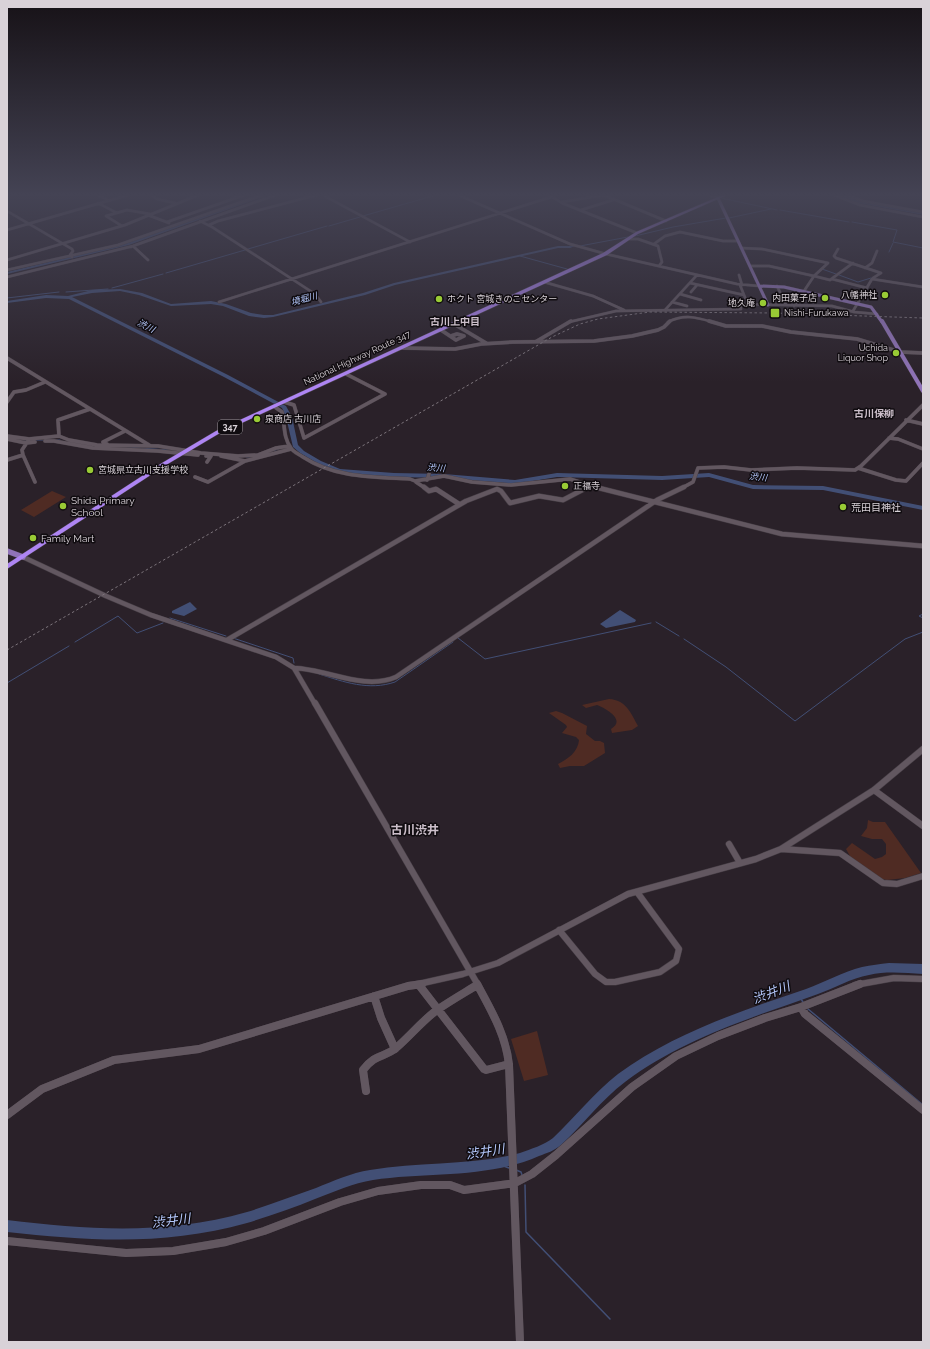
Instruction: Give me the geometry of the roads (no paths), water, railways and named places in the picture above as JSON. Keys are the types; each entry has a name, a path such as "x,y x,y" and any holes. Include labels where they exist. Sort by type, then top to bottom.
{"highway":[{"name":"National Highway Route 347","path":"7,567 183,452 218,432 601,256"}],"main road":[{"path":"745,256 768,305"},
{"path":"759,286 777,286 804,291 871,307 878,314 923,391"},
{"path":"7,551 23,557"}],"street":[{"path":"7,260 21,256"},
{"path":"7,270 70,256 74,260"},
{"path":"7,277 94,256"},
{"path":"144,256 148,260"},
{"path":"257,256 315,294 321,302"},
{"path":"219,302 366,256"},
{"path":"614,256 741,285 759,286"},
{"path":"659,266 662,262 661,256"},
{"path":"795,256 828,263"},
{"path":"865,268 872,263 875,256"},
{"path":"794,306 819,270 836,258 881,273 873,278 853,311"},
{"path":"832,279 836,274 853,263"},
{"path":"7,266 11,269"},
{"path":"750,266 772,267 832,279 867,288"},
{"path":"665,310 697,275"},
{"path":"738,276 748,305"},
{"path":"873,278 923,287"},
{"path":"544,282 593,296 625,310"},
{"path":"690,283 744,295"},
{"path":"691,292 697,285"},
{"path":"777,286 786,305"},
{"path":"680,294 701,300"},
{"path":"480,296 500,302"},
{"path":"672,302 687,306"},
{"path":"537,341 570,321 625,310 741,309 740,304 835,307 878,314"},
{"path":"402,348 455,349 486,343 537,341 592,342 632,336 662,329 667,322 673,319 693,316 726,326 762,326 791,332 857,339 900,352 923,353"},
{"path":"454,324 486,343"},
{"path":"441,330 451,336"},
{"path":"7,358 150,446"},
{"path":"290,448 279,404 294,405 304,438 385,394 346,374"},
{"path":"7,402 8,397 14,392 26,390 45,382"},
{"path":"294,668 310,669 372,681 385,680 399,675 655,502 669,493 689,485 696,478 696,471 698,468 724,467 750,470 797,468 848,471 858,468 923,405"},
{"path":"59,436 58,420 90,409"},
{"path":"906,420 923,424"},
{"path":"108,445 103,442 125,431"},
{"path":"7,436 28,441 59,436 76,442 108,445 150,446 245,461"},
{"path":"889,438 898,439 923,449"},
{"path":"7,439 54,441 93,448 246,456 259,455 276,448 290,448 304,459 323,468 356,475 410,479 429,491 436,489 459,504"},
{"path":"28,441 22,450 35,482"},
{"path":"195,477 208,482 245,461 290,448"},
{"path":"7,460 23,455"},
{"path":"207,462 211,456"},
{"path":"858,468 906,481 923,463"},
{"path":"427,480 429,474"},
{"path":"415,481 444,476 478,483 511,485 570,479 585,482 590,486 782,534 923,546"},
{"path":"227,640 459,504 498,490 510,503 539,496 564,500 590,486"},
{"path":"23,557 56,571 77,584 134,608 282,660 294,668 471,972 496,1019 503,1038 509,1064 514,1149 520,1342"},
{"path":"7,1115 42,1089 114,1060 129,1056 199,1050 408,986 419,985 471,972 505,959 615,900 637,892 756,859 781,849 874,790 923,749"},
{"path":"874,790 923,826"},
{"path":"729,844 740,863"},
{"path":"781,849 840,853 883,883 897,884 923,876"},
{"path":"559,930 595,974 606,982 615,982 660,972 676,961 679,949 637,892"},
{"path":"7,1241 126,1253 173,1250 226,1242 264,1231 340,1202 378,1191 421,1185 450,1185 464,1190 515,1181 532,1174 556,1155 632,1087 676,1056 765,1018 800,1007 855,985 894,978 923,978"},
{"path":"419,985 484,1069 486,1070 509,1064"},
{"path":"366,1091 363,1070 369,1062 376,1057 395,1049 439,1009 477,985"},
{"path":"374,996 381,1018 395,1049"},
{"path":"800,1007 805,1014 923,1110"}],"water":[{"path":"190,602 197,609 184,616 172,613 172,611"},
{"path":"620,610 636,620 635,622 606,628 600,624"}],"waterway":[{"path":"7,273 78,256"},
{"path":"166,273 225,256"},
{"name":"境堀川","path":"68,298 92,291 120,290 140,294 171,305 211,302 225,305 249,315 264,317 364,294 394,284 518,256"},
{"path":"520,256 567,269"},
{"path":"822,269 836,274"},
{"path":"112,288 163,274"},
{"path":"839,275 858,282 871,278"},
{"name":"境堀川","path":"66,292 108,289"},
{"name":"渋川","path":"7,298 59,292"},
{"name":"渋川","path":"7,302 46,296 68,298"},
{"name":"渋川","path":"68,298 226,376 284,407 289,417 295,446 319,462 339,471 394,475 444,476 515,482 557,475 662,478 709,475 753,487 823,488 923,508"},
{"path":"16,439 26,441"},
{"path":"36,440 60,440"},
{"path":"126,447 169,450"},
{"path":"272,451 279,449"},
{"path":"246,457 252,457"},
{"path":"923,614 919,616 923,618"},
{"path":"75,642 118,616 137,633 163,623"},
{"path":"170,618 226,636"},
{"path":"656,622 679,636"},
{"path":"458,638 485,659 651,623"},
{"path":"684,639 726,667 795,721 905,639 923,632"},
{"path":"233,638 293,658 294,663"},
{"path":"319,674 366,686 385,685 395,682 453,642"},
{"path":"7,683 69,646"},
{"name":"渋井川","path":"7,1226 64,1232 122,1235 180,1231 209,1227 247,1217 287,1204 344,1182 365,1176 395,1172 463,1168 508,1161 530,1155 551,1146 560,1139 615,1083 668,1049 692,1037 742,1016 819,989 862,971 889,968 923,969"},
{"name":"渋井川","path":"799,996 803,1002"},
{"path":"808,1009 923,1105"},
{"name":"渋井川","path":"498,1164 509,1168"},
{"path":"516,1170 521,1172 522,1175"},
{"path":"525,1185 526,1232 610,1319"}],"railway":[{"path":"7,650 552,337 580,324 598,319 650,312 775,313 923,318"}],"place":[{"name":"八幡神社","path":"885,295"},
{"name":"内田菓子店","path":"825,298"},
{"name":"ホクト 宮城きのこセンター","path":"439,299"},
{"name":"地久庵","path":"763,303"},
{"name":"Nishi-Furukawa","path":"775,313"},
{"name":"Uchida Liquor Shop","path":"896,353"},
{"name":"泉商店 古川店","path":"257,419"},
{"name":"宮城県立古川支援学校","path":"90,470"},
{"name":"正福寺","path":"565,486"},
{"name":"Shida Primary School","path":"63,506"},
{"name":"荒田目神社","path":"843,507"},
{"name":"Family Mart","path":"33,538"}],"district":[{"name":"古川上中目","path":"455,321"},
{"name":"古川保柳","path":"874,413"},
{"name":"古川渋井","path":"415,830"}]}
